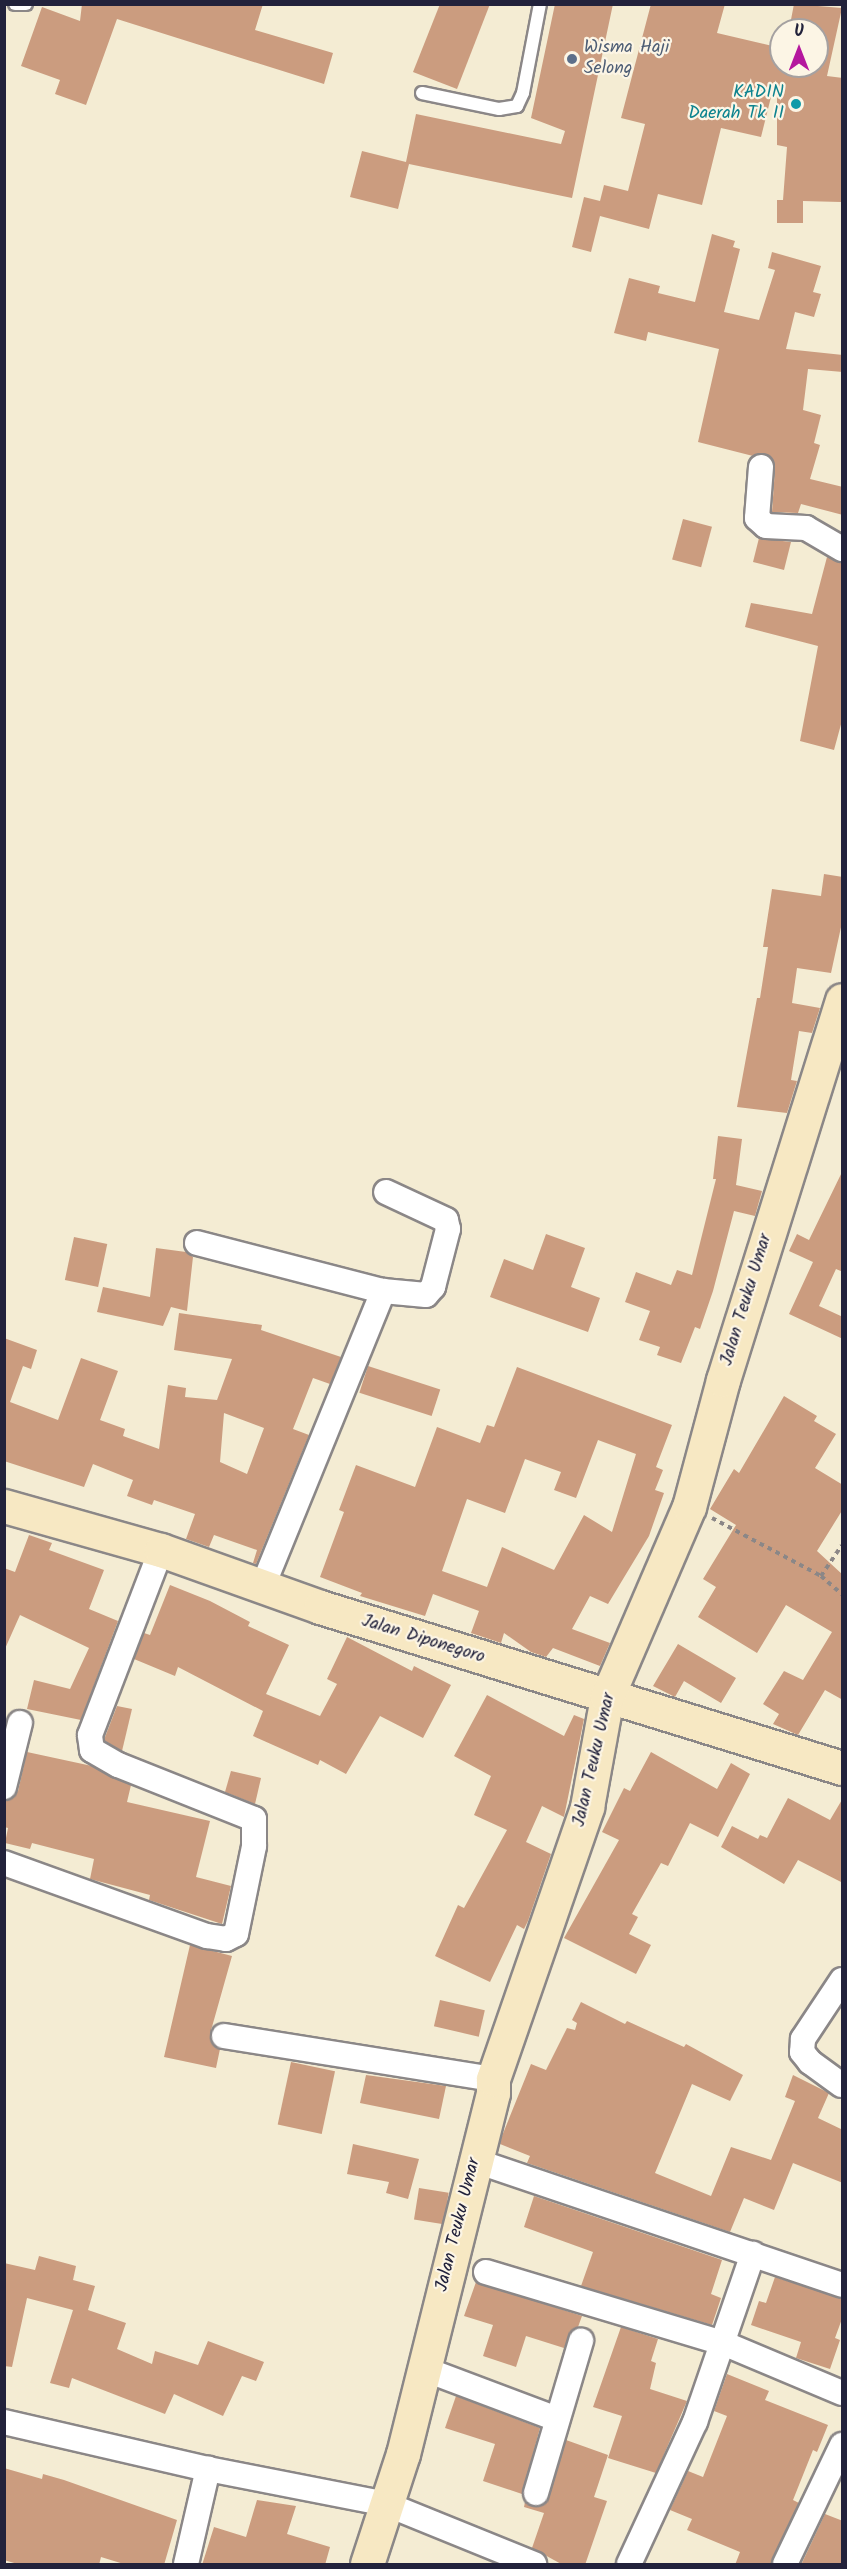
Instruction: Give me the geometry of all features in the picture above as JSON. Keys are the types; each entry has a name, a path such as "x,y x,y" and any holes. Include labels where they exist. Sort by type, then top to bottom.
{"street":[{"path":"761,466 757,518 766,526 806,528 843,549"},
{"name":"Jalan Teuku Umar","path":"367,2565 423,2369 476,2161 493,2079 587,1807 607,1697 689,1507 723,1380 843,1000"},
{"path":"197,1243 383,1291 426,1295 433,1287 448,1229 446,1220 437,1213 386,1192"},
{"path":"262,1588 383,1291"},
{"name":"Jalan Diponegoro","path":"4,1506 161,1550 262,1588 607,1697 843,1768"},
{"path":"4,1863 207,1936 226,1940 236,1934 256,1834 254,1819 118,1765 92,1750 90,1736 161,1550"},
{"path":"4,1787 20,1723"},
{"path":"843,1980 803,2039 802,2052 810,2062 843,2085"},
{"path":"224,2036 493,2079"},
{"path":"476,2161 843,2285"},
{"path":"629,2565 695,2422 753,2254"},
{"path":"486,2272 723,2343 843,2393"},
{"path":"536,2493 581,2341"},
{"path":"423,2369 557,2419"},
{"path":"4,2422 208,2469 386,2504 534,2565"},
{"path":"785,2565 843,2445"},
{"path":"186,2565 208,2469"}],"lane":[{"path":"15,4 26,4"},
{"path":"422,93 499,109 517,106 523,93 540,4"}],"path":[{"path":"689,1507 821,1576 843,1594"},
{"path":"821,1576 843,1545"}],"building":[{"path":"82,4 263,4 255,30 333,53 324,84 117,19 86,105 55,94 60,80 21,66 42,7 80,21"},
{"path":"440,4 490,4 457,89 413,72"},
{"name":"Wisma Haji Selong","path":"555,4 613,4 572,198 409,164 398,209 350,197 362,151 406,162 416,114 561,144 565,131 531,118"},
{"path":"651,4 725,4 717,33 769,45 769,78 843,78 841,202 803,201 803,223 777,223 777,200 783,200 787,147 777,145 777,93 772,93 761,137 721,128 702,205 658,194 649,229 600,216 591,252 572,247 584,197 600,201 604,185 628,191 645,124 621,118"},
{"path":"794,4 842,8 829,67 829,18 791,18"},
{"path":"712,234 735,241 733,247 740,249 724,312 759,320 775,270 768,268 772,252 821,266 813,292 821,294 814,317 795,312 786,349 843,355 843,372 808,369 803,410 821,415 814,443 820,445 810,479 843,487 843,515 801,504 798,513 772,512 775,468 770,456 753,456 698,442 719,349 648,332 646,341 614,333 629,278 660,286 658,293 695,302"},
{"path":"683,519 712,527 701,567 672,560"},
{"path":"759,538 791,542 784,570 753,562"},
{"path":"827,557 843,563 843,717 834,750 800,741 818,646 745,627 751,603 812,614"},
{"path":"824,874 843,877 843,918 831,973 797,968 792,1003 820,1008 812,1033 799,1031 791,1080 797,1081 787,1113 737,1107 757,998 760,998 768,947 763,947 772,889 821,896"},
{"path":"718,1136 742,1139 736,1185 762,1191 755,1216 734,1211 713,1291 700,1329 695,1327 681,1363 657,1355 660,1347 639,1340 650,1311 625,1302 636,1272 671,1285 677,1270 692,1275 716,1179 713,1179"},
{"path":"843,1170 843,1272 836,1269 819,1306 843,1317 843,1339 789,1314 813,1262 789,1251 797,1234 809,1240"},
{"path":"546,1234 585,1248 571,1287 600,1298 588,1332 490,1297 504,1259 533,1270"},
{"path":"74,1237 107,1244 98,1287 65,1280"},
{"path":"156,1248 186,1252 193,1257 187,1311 171,1307 163,1326 97,1312 103,1287 150,1297"},
{"path":"179,1313 262,1325 261,1330 341,1357 330,1384 313,1378 293,1429 309,1435 256,1564 253,1563 257,1550 214,1535 209,1547 186,1539 195,1514 154,1500 152,1505 127,1496 133,1480 93,1464 84,1487 4,1461 4,1338 37,1350 31,1369 23,1366 10,1402 58,1420 81,1358 118,1371 100,1420 125,1429 123,1436 159,1449 168,1385 186,1388 185,1397 217,1400 232,1359 174,1350","holes":["224,1413 264,1428 247,1474 220,1462"]},
{"path":"368,1366 440,1389 432,1416 359,1393"},
{"path":"517,1367 672,1425 656,1467 663,1470 655,1490 664,1493 649,1536 608,1604 590,1596 572,1629 610,1643 600,1666 553,1648 546,1657 531,1652 504,1633 501,1643 471,1633 479,1611 433,1594 425,1616 360,1596 362,1593 320,1577 344,1512 339,1510 356,1465 415,1487 437,1427 480,1443 487,1425 494,1427","holes":["598,1440 636,1454 612,1532 584,1515 554,1570 502,1547 487,1587 442,1571 467,1499 505,1513 525,1459 561,1472 554,1490 576,1498"]},
{"path":"784,1396 817,1416 814,1421 836,1434 815,1468 843,1485 843,1509 817,1551 843,1575 843,1700 825,1690 798,1735 773,1724 779,1714 763,1704 784,1671 803,1680 832,1632 786,1605 757,1653 698,1617 716,1587 703,1579 736,1525 710,1509 734,1469 739,1473"},
{"path":"29,1535 52,1543 49,1550 104,1570 89,1609 118,1621 81,1720 27,1709 34,1680 70,1689 89,1648 20,1615 4,1651 4,1568 15,1572"},
{"path":"170,1585 210,1601 250,1622 248,1626 289,1645 266,1694 320,1716 337,1684 327,1679 347,1637 412,1671 414,1666 451,1685 423,1738 380,1716 346,1774 320,1760 318,1765 253,1736 263,1711 178,1667 175,1676 134,1659 144,1633 150,1635"},
{"path":"678,1644 736,1678 721,1703 684,1681 675,1697 653,1686"},
{"path":"487,1695 564,1736 574,1715 584,1719 564,1817 542,1806 526,1842 551,1854 528,1921 524,1929 517,1925 490,1982 435,1956 458,1905 464,1908 507,1830 474,1815 491,1776 454,1756"},
{"path":"117,1706 132,1709 122,1751 105,1741"},
{"path":"27,1752 92,1766 131,1785 127,1802 210,1821 196,1877 231,1886 222,1924 149,1900 150,1895 90,1879 94,1859 32,1843 30,1849 5,1843 8,1828 4,1827 4,1801 18,1791"},
{"path":"651,1752 717,1789 731,1763 750,1774 718,1837 690,1823 668,1866 661,1863 632,1914 638,1917 629,1934 651,1945 636,1974 564,1938 619,1840 602,1832 624,1788 630,1791"},
{"path":"231,1771 261,1778 255,1804 225,1792"},
{"path":"788,1798 830,1820 843,1798 843,1883 798,1860 784,1884 721,1847 732,1826 758,1839 760,1835 767,1838"},
{"path":"190,1945 232,1956 210,2034 211,2042 220,2049 216,2068 164,2057"},
{"path":"440,2000 485,2010 479,2037 434,2026"},
{"path":"581,2002 625,2024 627,2021 684,2047 686,2044 743,2075 730,2101 692,2084 655,2173 711,2196 731,2147 771,2160 795,2101 785,2097 793,2075 829,2093 818,2118 843,2130 843,2183 793,2163 774,2210 744,2198 730,2232 527,2163 530,2156 500,2144 502,2136 531,2064 546,2070 567,2028 575,2030 577,2023 572,2020"},
{"path":"291,2062 335,2071 322,2134 278,2125"},
{"path":"366,2075 446,2086 439,2119 360,2103"},
{"path":"353,2144 419,2159 408,2199 386,2193 389,2182 347,2174"},
{"path":"419,2188 449,2193 444,2224 414,2220"},
{"path":"534,2196 722,2260 711,2294 721,2298 712,2325 581,2286 593,2252 524,2227"},
{"path":"39,2256 76,2266 73,2280 95,2286 88,2310 126,2323 117,2349 152,2364 155,2351 198,2365 208,2341 264,2362 256,2381 242,2376 223,2416 174,2394 165,2414 72,2378 69,2388 50,2383 73,2310 27,2298 12,2367 4,2366 4,2263 35,2270"},
{"path":"775,2277 843,2299 843,2316 835,2338 840,2340 830,2369 796,2358 801,2342 751,2325 759,2301 766,2303"},
{"path":"476,2282 582,2316 578,2327 571,2331 564,2348 526,2336 516,2367 483,2356 493,2325 464,2316"},
{"path":"621,2327 658,2339 651,2361 656,2363 650,2389 687,2401 656,2473 608,2458 622,2416 593,2407"},
{"path":"727,2374 769,2391 765,2400 828,2425 817,2452 813,2450 793,2500 799,2503 771,2565 735,2565 740,2552 687,2530 692,2519 670,2510 688,2471 703,2477 727,2416 714,2411"},
{"path":"456,2396 540,2428 522,2494 483,2481 495,2444 445,2428"},
{"path":"566,2440 608,2455 594,2497 607,2501 585,2565 563,2565 532,2548 544,2513 524,2507 525,2502 539,2507 546,2503"},
{"path":"4,2468 42,2479 43,2474 64,2480 177,2520 164,2565 127,2565 101,2557 99,2565 21,2565 4,2560"},
{"path":"257,2500 296,2506 287,2534 330,2547 325,2565 202,2565 214,2527 246,2537"},
{"path":"825,2514 843,2521 843,2565 801,2565"}],"place":[{"name":"Wisma Haji Selong","path":"572,59"},
{"name":"KADIN Daerah Tk II","path":"796,104"}]}
